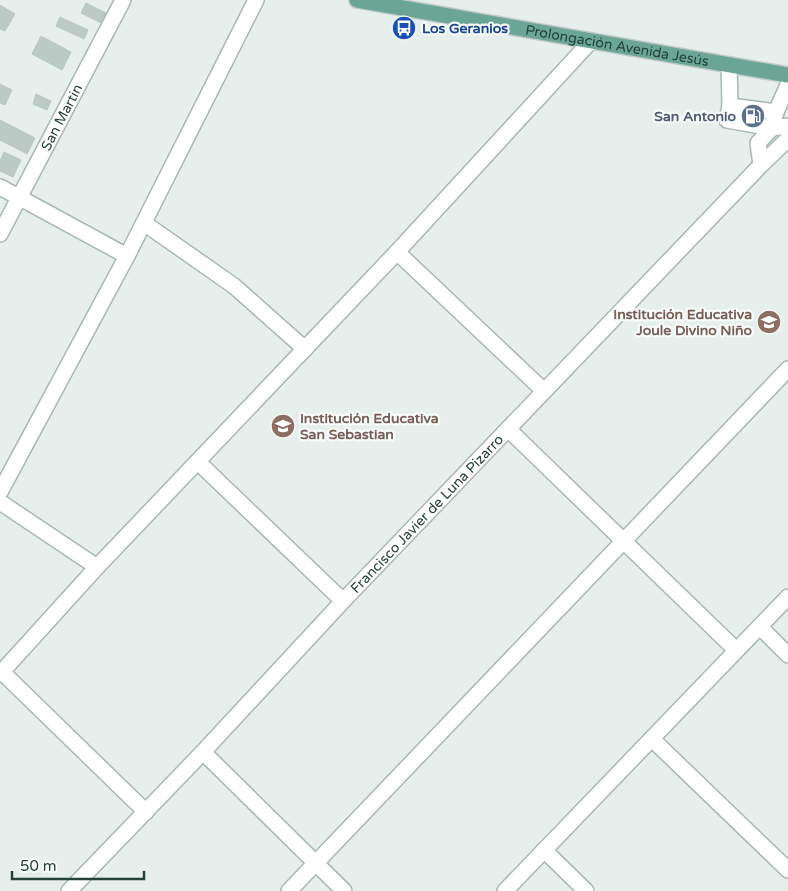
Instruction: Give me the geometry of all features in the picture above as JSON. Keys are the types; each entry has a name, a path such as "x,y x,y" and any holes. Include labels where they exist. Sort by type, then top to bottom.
{"main road":[{"name":"Prolongación Avenida Jesús","path":"357,0 408,4 591,41 788,75"}],"street":[{"name":"San Martin","path":"0,234 123,0"},
{"path":"0,492 127,256 256,0"},
{"path":"146,812 1,673 97,566 397,252 591,41"},
{"path":"729,65 730,106 727,120 772,128 788,126"},
{"path":"761,165 758,143 772,128 776,112 788,85"},
{"path":"730,106 776,112"},
{"name":"Francisco Javier de Luna Pizarro","path":"69,891 544,391 761,165 788,140"},
{"path":"0,187 127,256"},
{"path":"144,222 234,286 305,349"},
{"path":"397,252 544,391"},
{"path":"289,891 788,369"},
{"path":"508,429 736,650"},
{"path":"198,462 343,601"},
{"path":"0,502 97,566"},
{"path":"505,891 788,597"},
{"path":"760,626 788,655"},
{"path":"652,739 788,870"},
{"path":"203,752 344,891"},
{"path":"544,850 586,891"}],"building":[{"path":"86,3 106,13 101,23 81,13"},
{"path":"0,5 15,14 5,31 0,29"},
{"path":"60,17 88,30 84,39 56,26"},
{"path":"41,36 71,52 62,70 32,54"},
{"path":"0,84 12,90 5,105 0,103"},
{"path":"36,94 51,101 47,110 33,104"},
{"path":"0,120 35,138 27,154 0,140"},
{"path":"4,152 21,160 13,177 0,171 0,161"}],"place":[{"name":"Los Geranios","path":"404,28"},
{"name":"San Antonio","path":"753,116"},
{"name":"Institución Educativa Joule Divino Niño","path":"769,322"},
{"name":"Institución Educativa San Sebastian","path":"283,426"}]}
